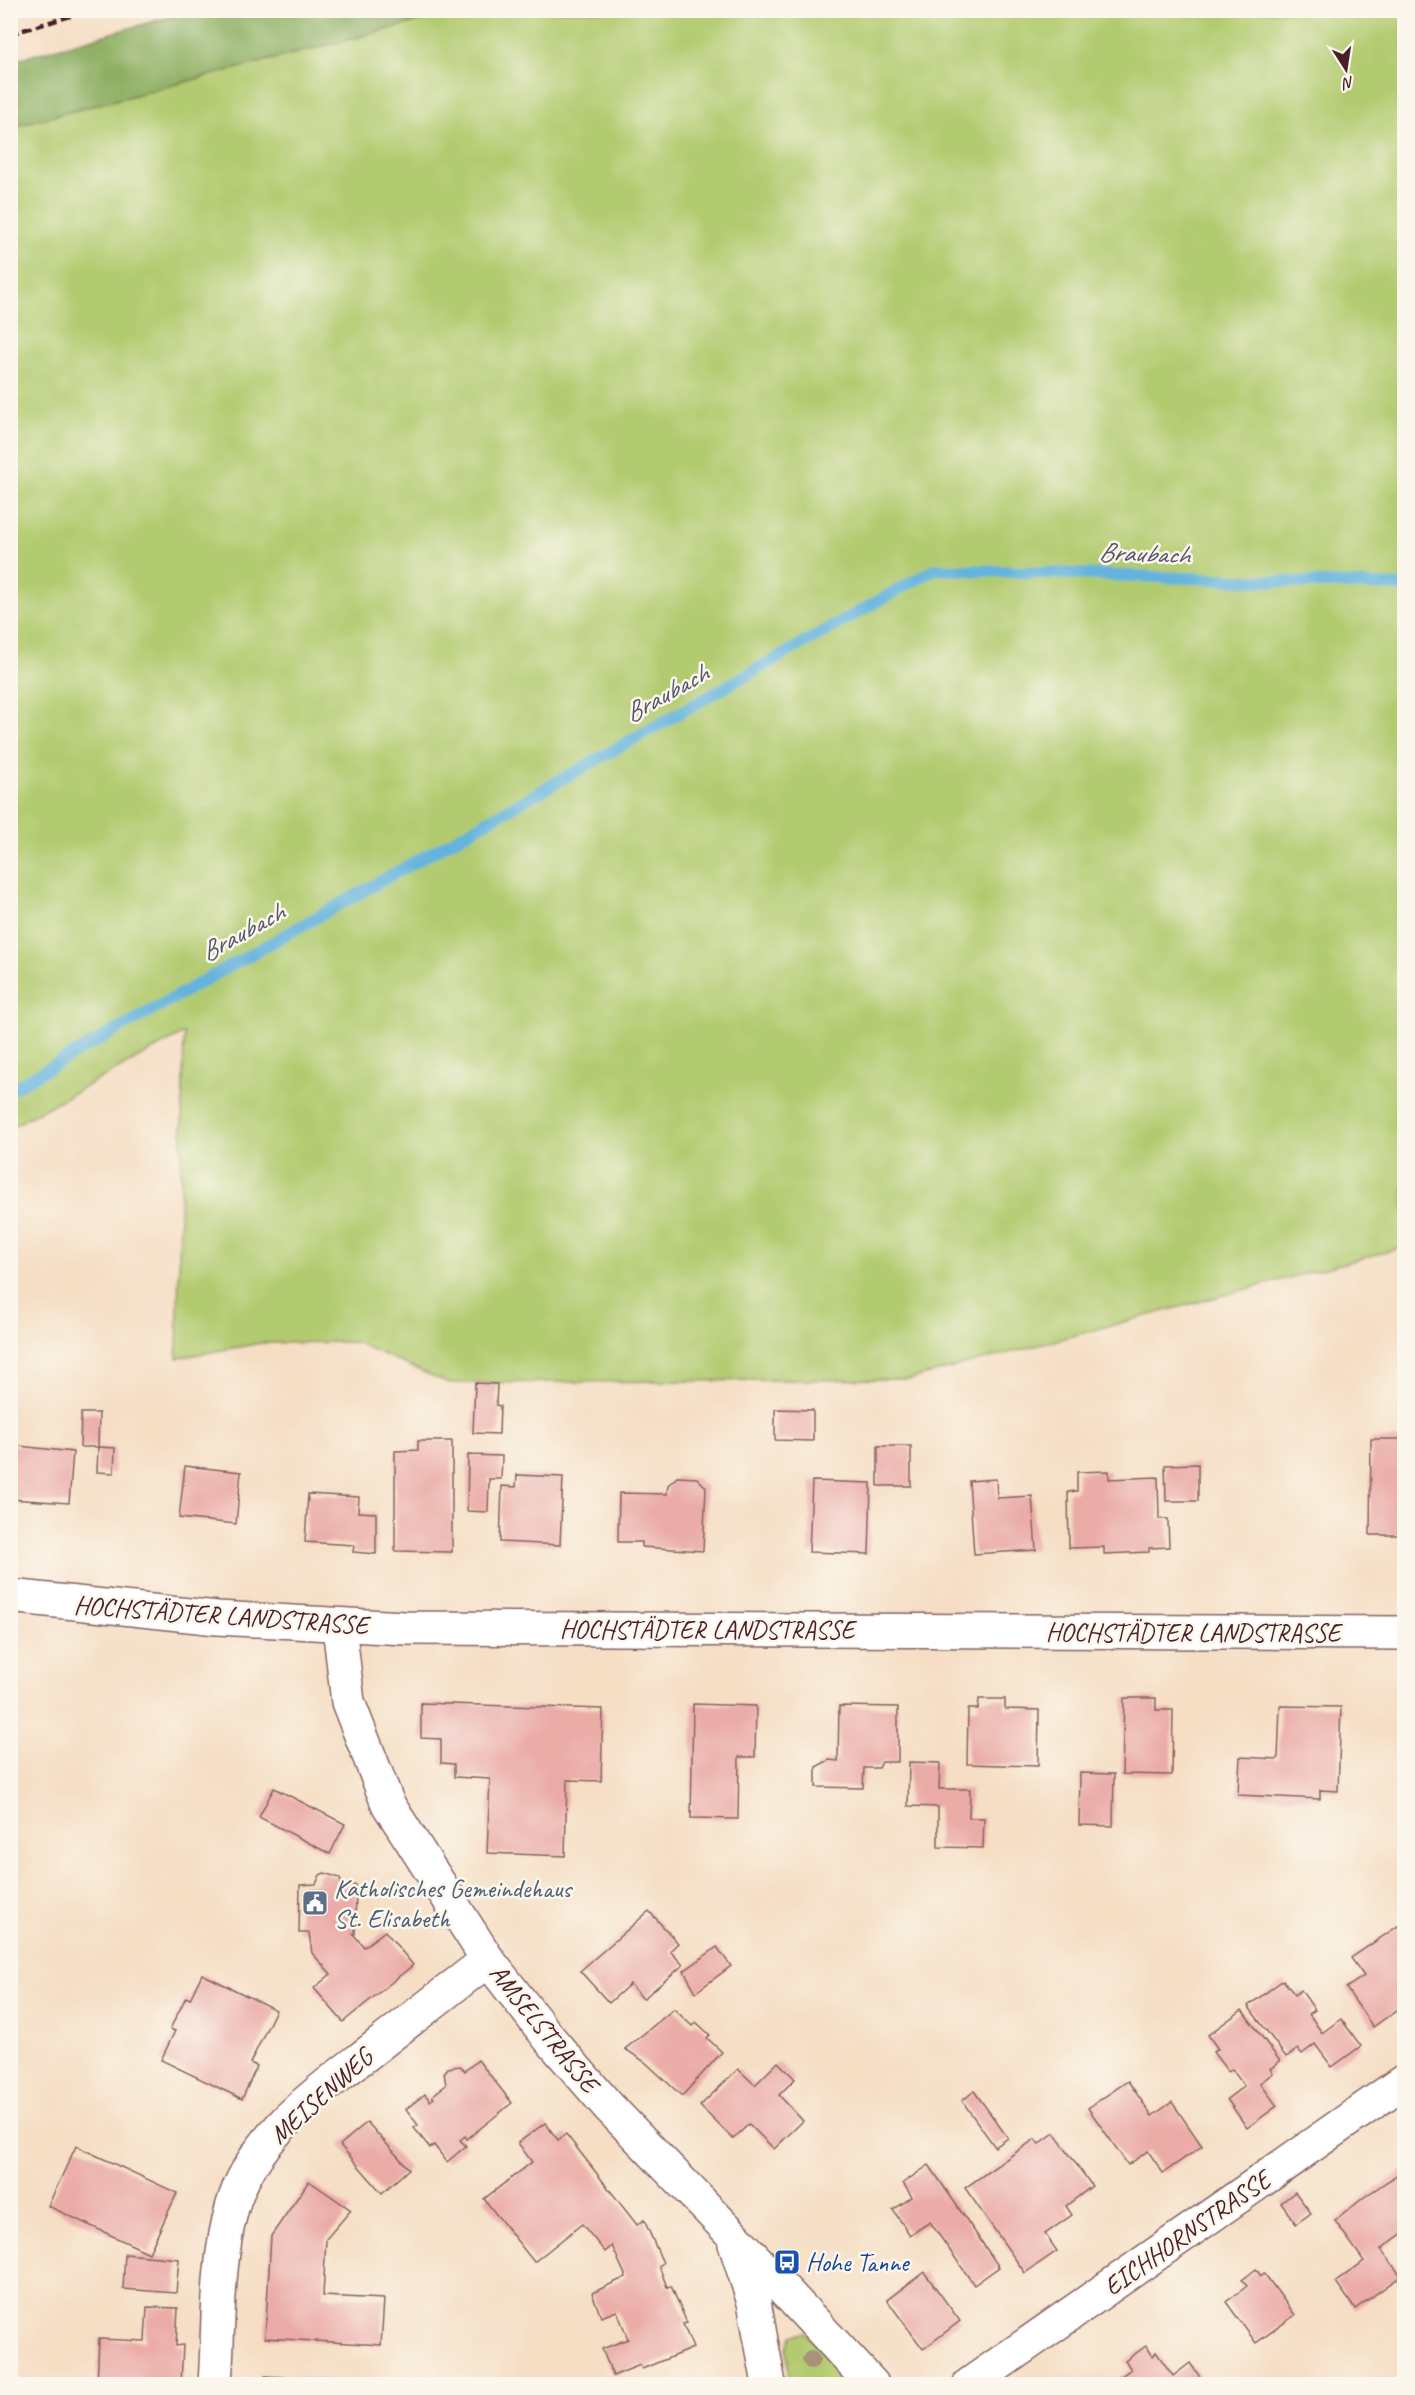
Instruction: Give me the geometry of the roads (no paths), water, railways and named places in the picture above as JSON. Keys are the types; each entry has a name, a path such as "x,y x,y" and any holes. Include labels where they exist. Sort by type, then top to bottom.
{"street":[{"name":"HOCHSTÄDTER LANDSTRASSE","path":"10,1596 217,1618 339,1626 1404,1633"},
{"name":"AMSELSTRASSE","path":"339,1626 348,1702 388,1804 489,1960 549,2038 608,2106 732,2234 872,2385"},
{"name":"MEISENWEG","path":"215,2385 223,2256 232,2208 248,2169 278,2128 321,2090 489,1960"},
{"name":"EICHHORNSTRASSE","path":"970,2385 1404,2081"},
{"name":"AMSELSTRASSE","path":"732,2234 754,2302 770,2385"}],"waterway":[{"name":"Braubach","path":"10,1090 935,569 1404,586"}],"railway":[{"path":"10,34 91,10"}],"place":[{"name":"Katholisches Gemeindehaus St. Elisabeth","path":"315,1903"},
{"name":"Hohe Tanne","path":"787,2262"}]}
